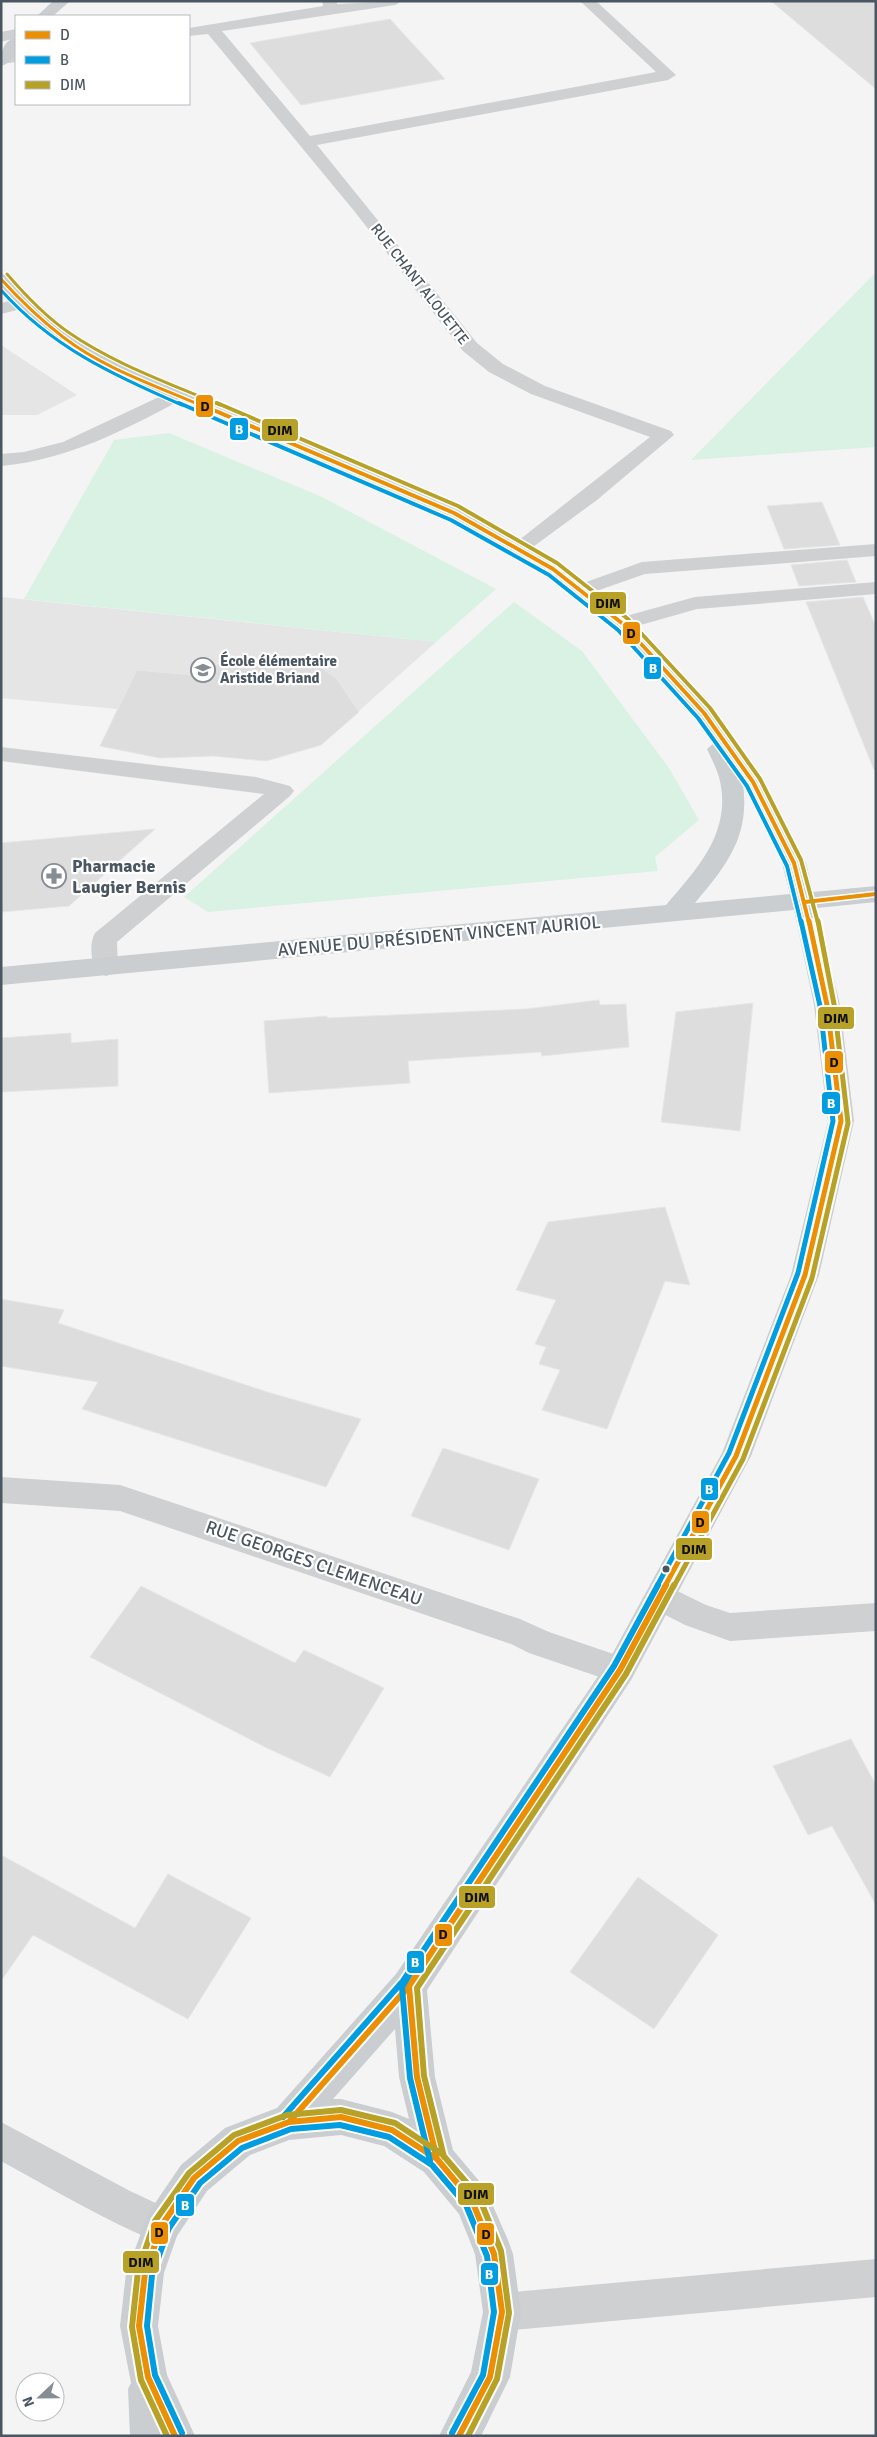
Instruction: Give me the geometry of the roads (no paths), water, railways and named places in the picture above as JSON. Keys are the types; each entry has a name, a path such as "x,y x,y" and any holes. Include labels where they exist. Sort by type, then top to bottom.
{"main road":[{"path":"45,15 63,1"},
{"path":"5,59 15,44"},
{"path":"1,279 23,303 64,338 117,369 454,513 519,548 582,590 623,624 704,713 754,782 794,863 814,935 827,1005 842,1121 805,1275 736,1456 620,1670 410,1986 289,2122"},
{"path":"672,914 711,867 727,844 734,813 731,780 704,713"},
{"name":"AVENUE DU PRÉSIDENT VINCENT AURIOL","path":"1,976 876,894"},
{"path":"410,1986 418,2077 437,2159"},
{"path":"150,2436 148,2378 139,2326 145,2273 162,2226 194,2178 238,2141 289,2122 341,2118 392,2130 437,2159 472,2201 494,2254 502,2312 490,2377 459,2436"},
{"path":"148,2378 175,2436"}],"street":[{"path":"190,32 330,5 395,1"},
{"path":"306,142 668,75 587,1"},
{"name":"RUE CHANT ALOUETTE","path":"211,28 306,142 470,347 496,368 538,390 664,435 590,496 519,548"},
{"path":"1,37 15,33"},
{"path":"1,309 23,303"},
{"path":"1,460 18,460 48,453 103,433 176,395"},
{"path":"582,590 642,568 876,550"},
{"path":"623,624 694,603 876,588"},
{"path":"1,754 256,784 282,791 104,938 106,967"},
{"name":"RUE GEORGES CLEMENCEAU","path":"1,1490 120,1498 520,1633 540,1644 620,1670"},
{"path":"660,1597 696,1615 730,1627 876,1617"},
{"path":"1,2140 117,2204 162,2226"},
{"path":"502,2312 876,2278"}],"place":[{"name":"École élémentaire Aristide Briand","path":"203,670"},
{"name":"Pharmacie Laugier Bernis","path":"54,876"}]}
